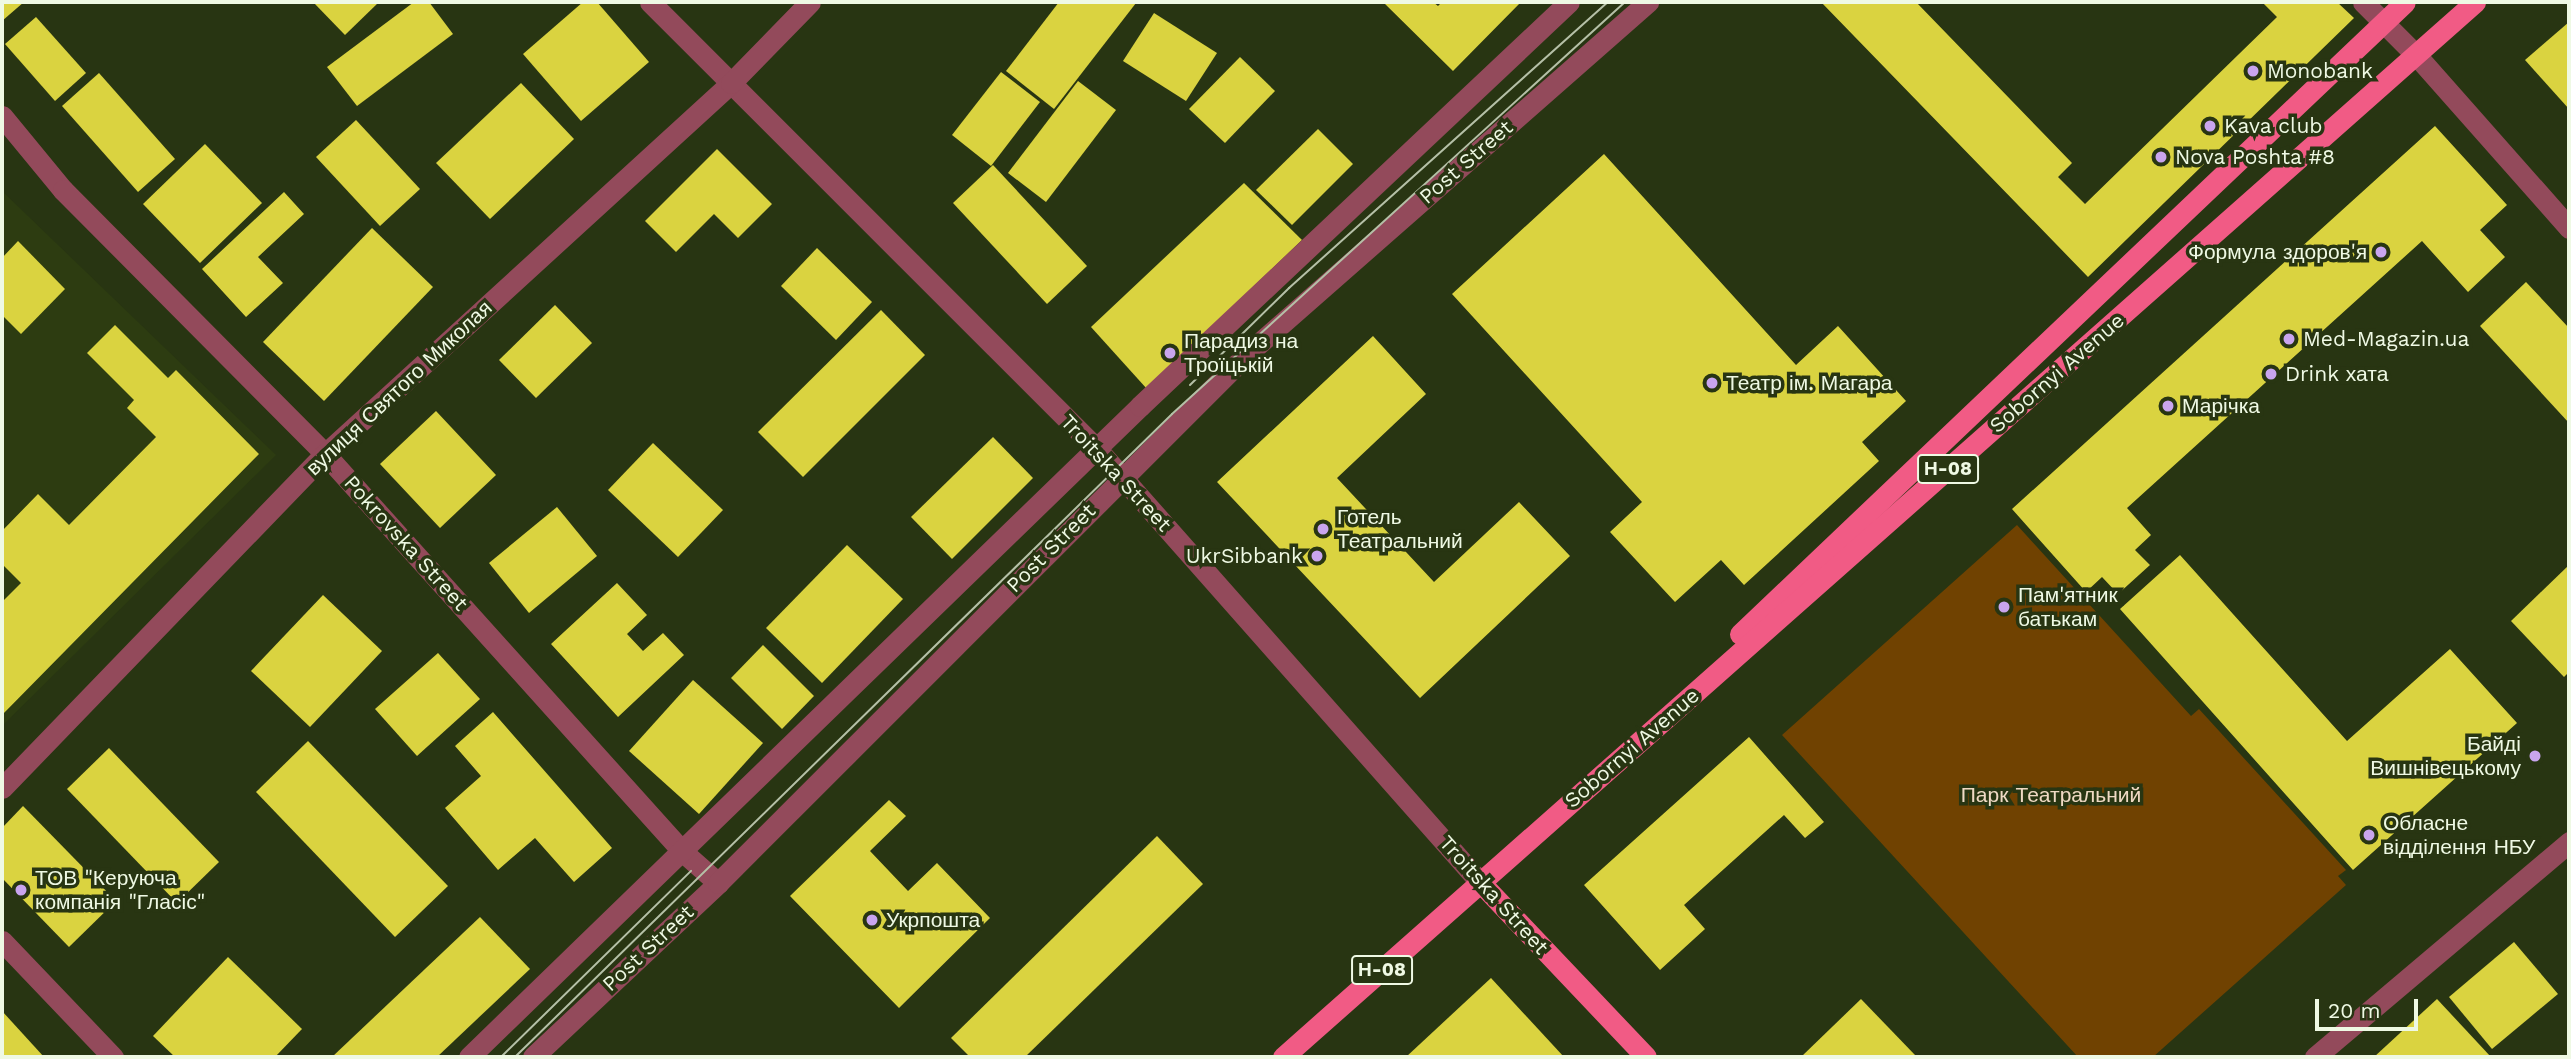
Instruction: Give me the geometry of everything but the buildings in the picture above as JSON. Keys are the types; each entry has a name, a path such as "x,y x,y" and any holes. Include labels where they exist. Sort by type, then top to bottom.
{"main road":[{"name":"Sobornyi Avenue","path":"1480,882 2405,2"},
{"name":"Sobornyi Avenue","path":"1283,1057 2475,2"},
{"name":"Troitska Street","path":"1480,882 1646,1057"}],"street":[{"name":"Troitska Street","path":"650,2 1097,449 1480,882"},
{"name":"вулиця Святого Миколая","path":"2,788 326,454 731,83 810,2"},
{"name":"Post Street","path":"469,1057 1097,449 1569,2"},
{"name":"Post Street","path":"533,1057 718,883 1247,354 1648,2"},
{"path":"2363,2 2417,56 2569,228"},
{"name":"Pokrovska Street","path":"2,116 63,190 326,454 683,852 718,883"},
{"path":"2315,1057 2569,842"},
{"path":"2,941 113,1057"}],"shaded area":[{"path":"2,191 276,455 2,726"}],"green space":[{"name":"Парк Театральний","path":"2017,525 2191,716 2199,709 2346,870 2338,876 2346,885 2153,1057 2078,1057 1782,735"}],"tram line":[{"path":"1190,385 1289,288 1608,2"},
{"path":"515,1057 1172,414 1625,2"},
{"path":"501,1057 691,871"}],"place":[{"name":"Monobank","path":"2253,71"},
{"name":"Kava club","path":"2210,126"},
{"name":"Nova Poshta #8","path":"2161,157"},
{"name":"Формула здоров'я","path":"2381,252"},
{"name":"Med-Magazin.ua","path":"2289,339"},
{"name":"Парадиз на Троїцькій","path":"1170,353"},
{"name":"Drink хата","path":"2271,374"},
{"name":"Театр ім. Магара","path":"1712,383"},
{"name":"Марічка","path":"2168,406"},
{"name":"Готель Театральний","path":"1323,529"},
{"name":"UkrSibbank","path":"1317,556"},
{"name":"Пам'ятник батькам","path":"2004,607"},
{"name":"Байді Вишнівецькому","path":"2535,756"},
{"name":"Обласне відділення НБУ","path":"2369,835"},
{"name":"ТОВ \"Керуюча компанія \"Гласіс\"","path":"21,890"},
{"name":"Укрпошта","path":"872,920"}]}
